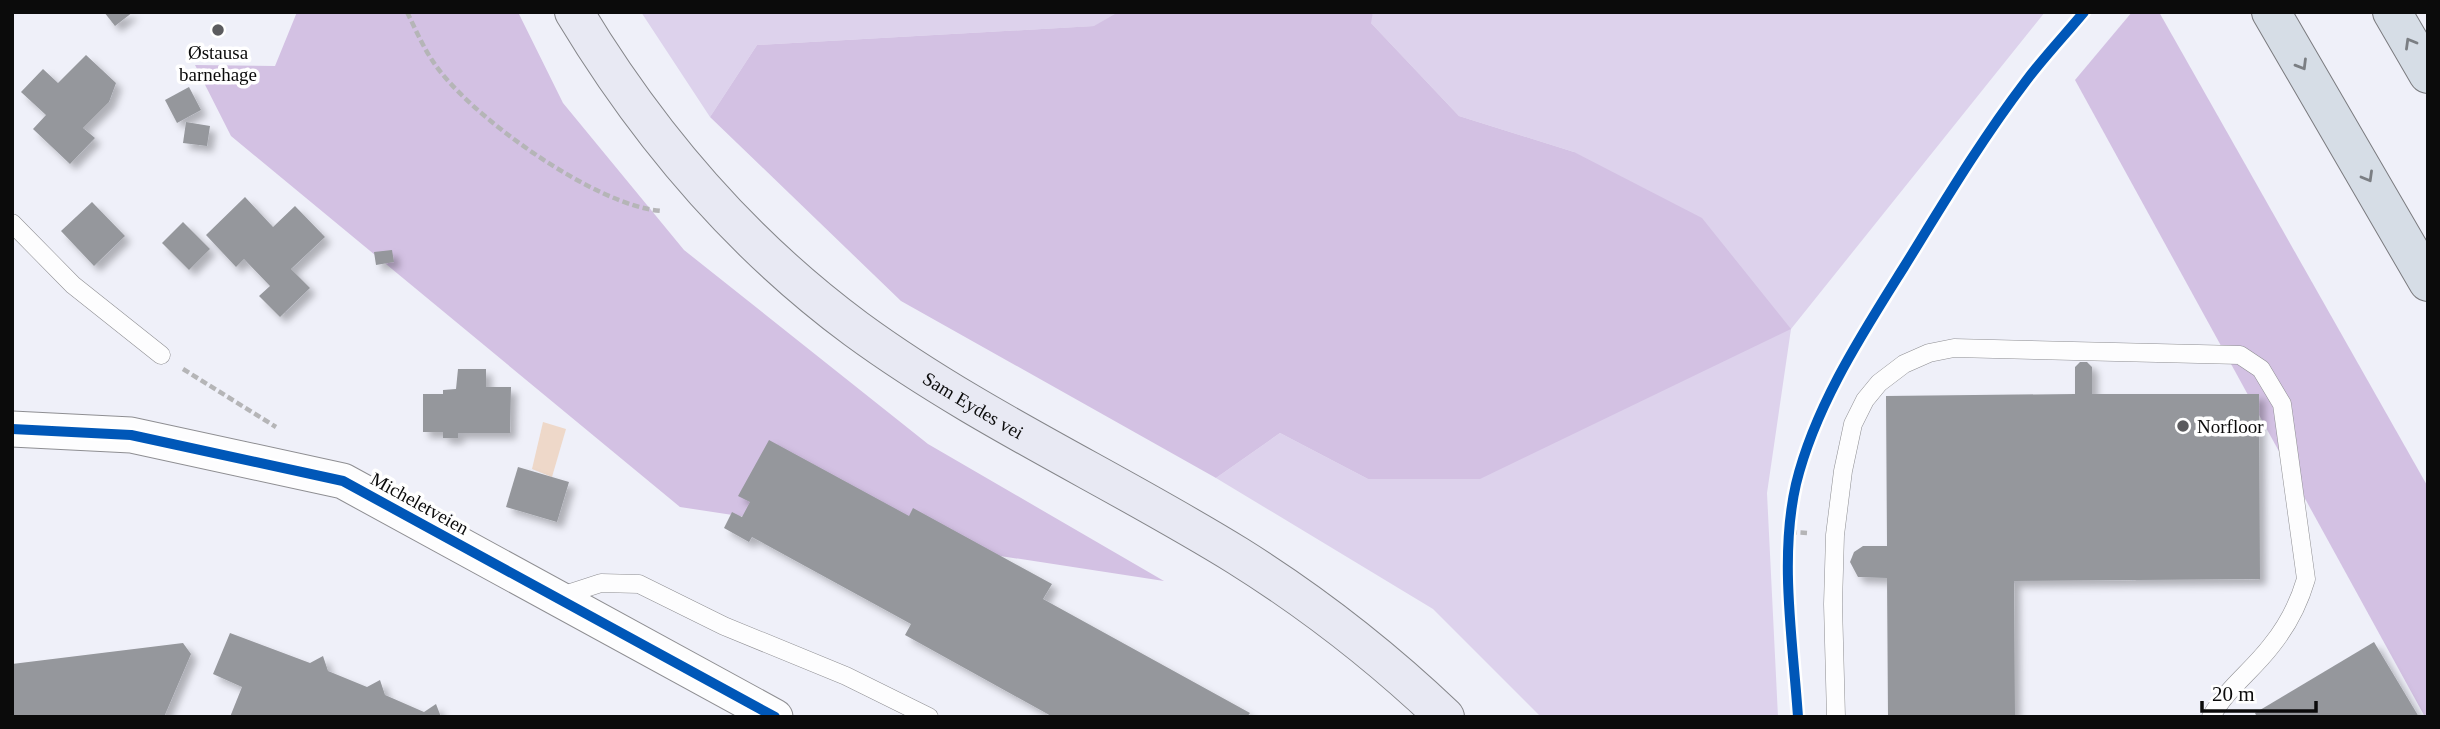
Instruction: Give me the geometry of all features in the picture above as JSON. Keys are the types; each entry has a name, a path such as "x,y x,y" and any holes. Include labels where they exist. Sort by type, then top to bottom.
{"highway":[{"path":"2271,12 2428,282"},
{"path":"2392,12 2428,74"}],"main road":[{"name":"Sam Eydes vei","path":"574,12 626,94 685,170 750,240 819,299 925,375 1226,549 1298,595 1353,635 1444,717"}],"street":[{"name":"Micheletveien","path":"12,429 131,435 343,481 775,717"}],"lane":[{"path":"12,223 73,285 161,355"},
{"path":"1836,717 1833,604 1835,535 1853,424 1865,400 1879,383 1905,364 1929,353 1991,347 2240,355 2261,369 2282,404 2306,579 2298,605 2271,646 2221,699 2211,717"},
{"path":"556,597 601,583 639,584 724,626 846,676 929,717"}],"path":[{"path":"407,12 433,62 477,109 524,147 604,195 640,210 662,211"},
{"path":"161,355 288,435"},
{"path":"1790,544 1792,520"}],"shaded area":[{"path":"297,12 518,12 563,103 684,250 928,444 1164,581 680,507 231,136 195,65 275,66"},
{"path":"641,12 1118,12 1095,26 757,45 710,117"},
{"path":"1118,12 1373,12 1371,23 1459,116 1574,152 1702,218 1791,329 1480,479 1368,479 1280,433 1216,478 901,301 710,117 757,45 1094,26"},
{"path":"1373,12 2045,12 1791,329 1767,493 1778,717 1541,717 1433,609 1216,478 1280,433 1368,479 1574,152 1459,116 1370,22"},
{"path":"2132,12 2159,12 2428,487 2428,717 2425,717 2075,80"},
{"path":"543,422 566,429 552,477 532,469"}],"building":[{"path":"104,12 133,12 115,26"},
{"path":"86,55 116,83 109,102 83,128 95,138 70,164 33,129 46,115 21,92 43,69 58,83"},
{"path":"189,87 201,110 177,123 165,100"},
{"path":"186,122 210,126 207,146 183,143"},
{"path":"245,197 273,227 295,206 325,237 291,269 310,288 280,317 259,296 270,286 244,259 236,267 206,235"},
{"path":"92,202 125,236 94,266 61,231"},
{"path":"183,222 210,249 189,270 162,243"},
{"path":"392,250 394,262 376,265 374,252"},
{"path":"2080,362 2087,362 2092,367 2092,394 2259,394 2260,579 2014,581 2015,717 1888,717 1887,578 1858,577 1850,562 1854,552 1863,546 1887,546 1886,396 2075,394 2075,367"},
{"path":"458,369 486,369 486,387 511,387 510,433 458,433 458,438 443,438 443,432 423,432 423,394 443,394 443,390 456,389"},
{"path":"769,440 909,516 913,508 1052,584 1043,599 1250,713 1247,717 1053,717 905,635 911,624 752,537 749,542 724,528 732,512 742,517 750,502 738,496"},
{"path":"518,467 569,482 557,522 506,507"},
{"path":"230,633 310,663 323,656 328,671 367,687 380,680 385,695 424,712 436,704 441,717 230,717 242,687 213,674"},
{"path":"2374,642 2419,717 2257,717 2255,713"},
{"path":"183,643 191,654 164,717 12,717 12,664"}],"cycle path":[{"path":"1798,717 1789,600 1788,541 1796,484 1815,427 1856,345 1993,126 2040,63 2084,12"},
{"path":"12,429 131,435 343,481 775,717"}],"place":[{"name":"Østausa barnehage","path":"218,30"},
{"name":"Norfloor","path":"2183,426"}]}
